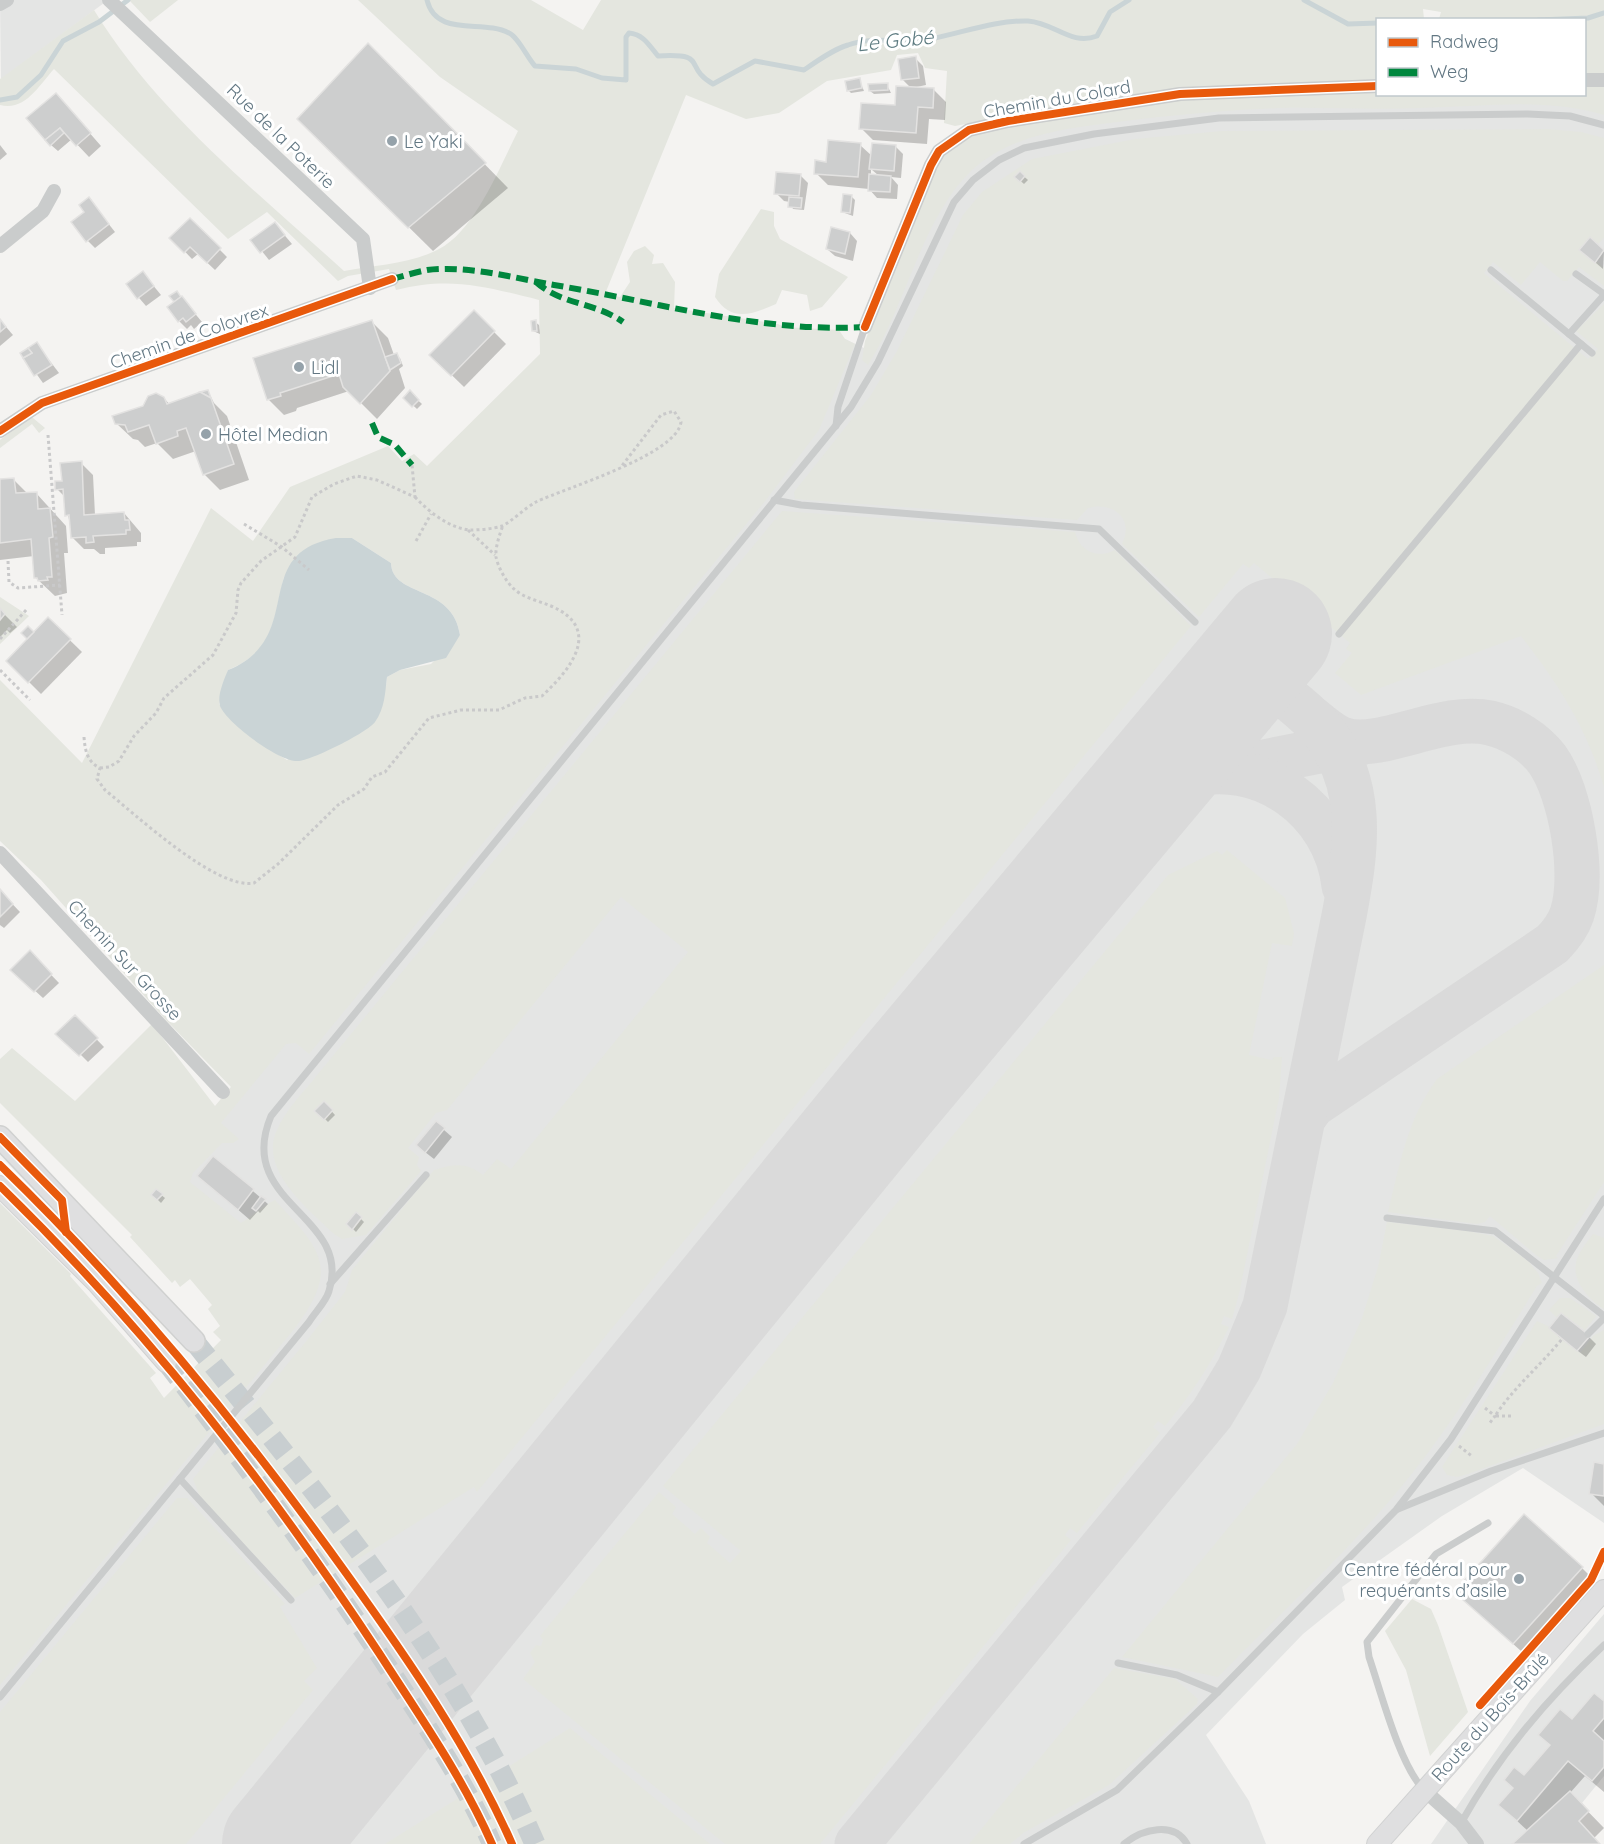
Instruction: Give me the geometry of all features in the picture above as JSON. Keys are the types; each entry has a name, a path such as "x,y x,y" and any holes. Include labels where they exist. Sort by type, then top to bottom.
{"main road":[{"path":"0,1137 194,1341"},
{"path":"0,1186 96,1284 166,1362"},
{"name":"Route du Bois-Brûlé","path":"1377,1844 1604,1590"}],"street":[{"path":"0,4 7,0"},
{"name":"Rue de la Poterie","path":"109,0 363,239 370,288"},
{"path":"1586,80 1604,80"},
{"name":"Chemin du Colard","path":"865,327 931,165 939,151 969,130 1121,102 1179,94 1376,86"},
{"path":"0,246 43,211 54,191"},
{"name":"Chemin de Colovrex","path":"0,431 42,403 392,279"},
{"name":"Chemin Sur Grosse","path":"0,853 223,1092"},
{"path":"1425,1791 1461,1823 1477,1844"}],"lane":[{"path":"0,1697 309,1322 326,1297 333,1269 325,1244 278,1190 268,1173 262,1146 270,1116 851,407 878,362 954,202 973,180 999,160 1024,148 1094,134 1239,117 1528,114 1570,117 1604,125"},
{"path":"1491,270 1592,353"},
{"path":"1569,333 1604,294 1576,274"},
{"path":"836,426 838,407 865,327"},
{"path":"1339,634 1581,344"},
{"path":"774,500 801,505 1099,529 1195,622"},
{"path":"330,1284 426,1175"},
{"path":"1024,1844 1117,1790 1218,1692 1396,1510 1451,1439 1476,1402 1604,1199"},
{"path":"1387,1218 1495,1231 1604,1317 1588,1334"},
{"path":"1396,1510 1491,1471 1604,1433"},
{"path":"180,1479 291,1600"},
{"path":"1425,1791 1414,1779 1400,1745 1369,1657 1367,1642 1436,1554 1488,1523"},
{"path":"1461,1823 1481,1786 1515,1738 1556,1692 1604,1645"},
{"path":"1118,1662 1177,1675 1218,1692"},
{"path":"1124,1844 1154,1830 1170,1829 1180,1833 1187,1844"}],"path":[{"path":"468,530 503,525 533,504 621,467 677,434 681,422 674,411 661,415 621,467"},
{"path":"48,435 62,615"},
{"path":"411,465 415,497"},
{"path":"84,737 85,751 94,765 99,768 109,767 119,761 134,736 156,713 164,698 213,655 236,613 241,584 261,561 295,537 312,497 349,478 365,477 377,480 415,497 431,514 468,530 496,556 502,572 515,590 554,607 568,616 577,628 579,636 577,652 563,675 542,696 525,698 509,707 494,710 450,711 429,717 385,772 372,777 357,794 338,805 278,864 254,883 246,885 228,880 174,846 105,790 97,779 99,768"},
{"path":"416,541 431,514"},
{"path":"243,524 282,547 309,570"},
{"path":"496,556 503,525"},
{"path":"8,561 9,582 18,588 60,585"},
{"path":"0,639 27,609"},
{"path":"0,670 30,700"},
{"path":"1489,1424 1510,1393 1542,1364 1563,1339"},
{"path":"1476,1402 1495,1416 1511,1416"},
{"path":"1451,1439 1473,1457"}],"shaded area":[{"path":"0,0 108,0 1,79"},
{"path":"129,0 178,0 150,22"},
{"path":"358,0 531,0 583,30 601,0 1604,0 1604,73 1586,74 1586,18 1439,18 1441,12 1423,9 1424,18 1376,18 1376,81 1159,91 1076,103 955,126 944,123 947,71 925,68 918,53 897,55 891,70 827,81 779,113 746,119 686,95 605,294 620,297 630,282 627,262 634,251 645,246 654,255 652,264 663,263 675,282 674,308 778,324 784,327 839,330 845,339 855,344 819,430 766,500 309,1054 296,1043 286,1044 221,1123 239,1139 233,1143 222,1143 193,1173 190,1182 241,1223 275,1200 304,1232 313,1246 319,1260 321,1274 318,1289 295,1328 0,1685 0,1203 71,1274 70,1276 156,1373 150,1378 164,1398 221,1340 213,1332 220,1326 208,1309 212,1305 190,1279 180,1287 175,1280 172,1283 130,1237 132,1235 0,1103 0,1059 12,1048 75,1101 152,1024 215,1106 231,1087 164,1018 41,880 0,841 0,680 82,763 211,508 253,541 290,487 388,446 402,461 414,454 427,466 540,354 539,300 468,285 434,284 396,290 389,269 348,276 338,281 267,212 228,239 54,69 24,101 9,106 0,105 0,79 94,10 119,48 178,117 243,180 344,271 417,258 439,249 452,240 475,213 495,179 518,131 440,77","holes":["352,538 391,563 394,574 401,582 446,607 455,619 460,635 431,664 400,670 387,677 386,686 287,760 251,737 219,704 228,670 255,654 270,632 284,577"]},
{"path":"1586,85 1604,85 1604,115 1581,109 1535,105 1401,109 1279,108 1125,121 1064,130 1025,140 988,157 972,170 955,189 927,237 881,342 868,365 862,360 865,341 944,153 976,132 1180,98 1376,90 1376,96 1586,96"},
{"path":"1604,92 1604,1523 1523,1468 1442,1516 1342,1587 1345,1600 1303,1634 1206,1735 1249,1801 1266,1844 0,1844 0,1593 252,1309 141,1197 845,339 864,348 952,162 993,134 1146,109 1496,96 1586,96 1586,93"},
{"path":"1548,129 1581,132 1604,138 1604,238 1598,244 1596,261 1604,268 1604,286 1579,267 1567,281 1563,281 1540,262 1521,285 1493,262 1484,273 1588,359 1598,349 1576,331 1604,304 1604,787 1580,725 1559,689 1521,636 1361,695 1335,673 1352,653 1346,649 1350,643 1254,563 1249,568 1243,564 1199,617 1122,544 1126,526 1123,519 1113,509 1097,506 1088,508 1077,520 795,499 794,492 871,395 897,351 963,215 982,192 1032,159 1135,139 1222,131"},
{"path":"761,209 774,212 774,226 780,239 848,277 822,307 810,311 807,295 782,290 776,304 743,314 728,310 715,297 719,274"},
{"path":"29,418 33,418 45,428 39,433 32,424 0,448 0,440"},
{"path":"782,511 1075,532 1081,545 1090,552 1102,554 1115,550 1191,626 477,1492 474,1487 295,1598 200,1497 193,1479 345,1292 352,1270 434,1170 460,1165 483,1175 497,1159 511,1169 688,952 621,897 447,1110 436,1113 408,1148 419,1157 417,1165 421,1171 366,1235 342,1239 300,1201 280,1174 274,1160 273,1145 277,1130 296,1101"},
{"path":"336,538 352,538 391,563 394,574 401,582 446,607 455,619 460,635 446,658 400,670 387,677 381,711 370,727 315,756 305,760 289,760 267,749 232,722 220,706 220,692 228,670 252,655 267,638 284,578 293,560 309,547"},
{"path":"0,597 29,616 0,644 0,620 5,614 0,608"},
{"path":"1227,850 1285,898 1294,933 1292,946 1272,943 1249,1055 1272,1060 1274,1057 1282,1057 1279,1098 1239,1294 1232,1319 1224,1316 1221,1324 1229,1327 1222,1341 1192,1391 1165,1426 1158,1421 1153,1427 1160,1433 1077,1533 1070,1528 1065,1535 1071,1540 820,1844 725,1844 523,1679 535,1662 530,1653 536,1645 541,1646 543,1640 540,1636 659,1492 676,1507 672,1514 695,1534 701,1528 710,1537 707,1543 730,1563 741,1551 663,1486 1168,875 1217,851 1222,855"},
{"path":"1604,965 1604,1182 1556,1256 1558,1258 1544,1260 1490,1216 1485,1222 1477,1224 1388,1212 1411,1126 1437,1079"},
{"path":"1387,1222 1493,1236 1528,1261 1538,1273 1542,1283 1537,1286 1461,1406 1428,1453 1388,1503 1341,1554 1218,1677 1122,1657 1297,1444 1333,1383 1362,1318 1378,1267"},
{"path":"1593,1234 1604,1238 1604,1309 1583,1290 1575,1270 1579,1255"},
{"path":"1560,1298 1570,1298 1596,1316 1585,1330 1561,1313 1557,1318 1549,1310"},
{"path":"1537,1321 1550,1327 1580,1353 1593,1336 1604,1330 1604,1424 1468,1474 1457,1477 1447,1475 1442,1467"},
{"path":"177,1498 187,1498 285,1604 280,1607 317,1668 304,1681 313,1690 186,1844 0,1844 0,1712"},
{"path":"1412,1599 1431,1609 1468,1712 1430,1756 1406,1670 1385,1631"},
{"path":"1604,1614 1604,1776 1582,1803 1589,1811 1579,1821 1600,1844 1431,1844 1530,1701"},
{"path":"1114,1668 1175,1679 1198,1699 1197,1704 1109,1785 1023,1833 1010,1844 969,1844"},
{"path":"570,1728 710,1844 385,1844"}],"building":[{"name":"Le Yaki","path":"368,43 486,163 408,228 297,119"},
{"path":"916,56 919,78 901,80 898,59"},
{"path":"860,78 862,88 847,91 845,81"},
{"path":"888,83 888,90 869,91 868,84"},
{"path":"896,86 934,88 933,108 918,107 916,133 859,129 861,103 895,105"},
{"path":"56,93 91,133 76,146 60,128 45,140 26,118"},
{"path":"60,128 64,133 50,146 45,140"},
{"path":"828,140 861,143 858,177 814,174 815,160 826,162"},
{"path":"872,143 896,145 894,171 869,169"},
{"path":"1020,171 1025,176 1020,182 1014,177"},
{"path":"776,172 801,174 799,196 774,194"},
{"path":"869,174 891,176 890,192 868,191"},
{"path":"843,194 852,195 850,213 841,212"},
{"path":"89,197 109,224 86,242 71,222 84,212 79,205"},
{"path":"789,197 802,198 801,208 788,207"},
{"path":"190,218 221,248 207,263 190,247 184,253 169,238"},
{"path":"275,222 285,235 260,253 250,240"},
{"path":"831,227 850,232 845,254 826,249"},
{"path":"1590,237 1604,250 1595,263 1579,250"},
{"path":"143,271 154,286 137,299 126,284"},
{"path":"177,291 181,297 174,302 169,296"},
{"path":"182,296 196,314 186,322 183,318 178,322 167,307"},
{"path":"474,310 495,331 451,376 429,355"},
{"path":"0,319 6,327 0,332"},
{"path":"372,320 390,371 360,404 343,387 339,374 280,393 281,396 267,400 253,358"},
{"path":"536,320 537,331 532,331 531,321"},
{"path":"37,342 52,365 34,376 23,358 32,353 28,348"},
{"path":"28,348 32,353 23,358 20,353"},
{"path":"397,353 401,363 390,370 385,357"},
{"path":"208,390 211,398 200,392"},
{"path":"410,390 419,400 412,407 403,398"},
{"name":"Hôtel Median","path":"200,392 211,398 234,464 203,475 186,428 177,431 178,436 156,444 149,425 128,432 125,425 115,424 112,416 143,406 148,396 156,393 164,397 167,404"},
{"path":"82,461 84,515 124,512 125,520 129,520 130,530 126,530 126,534 93,536 94,542 86,543 86,537 71,538 69,515 65,516 63,489 55,490 55,481 62,481 60,463"},
{"path":"14,478 16,493 37,492 38,509 50,508 53,537 49,538 52,577 47,577 48,580 38,581 34,578 31,539 0,543 0,479"},
{"path":"0,608 5,614 0,620"},
{"path":"48,617 71,639 28,683 6,661"},
{"path":"28,626 34,632 27,639 21,633"},
{"path":"0,889 13,904 0,917"},
{"path":"30,950 52,974 34,992 10,970"},
{"path":"75,1015 98,1038 79,1056 55,1034"},
{"path":"324,1101 333,1110 324,1120 314,1111"},
{"path":"436,1121 445,1128 425,1153 416,1145"},
{"path":"213,1156 254,1189 238,1210 197,1176"},
{"path":"156,1189 163,1194 157,1200 151,1195"},
{"path":"261,1196 266,1199 256,1211 252,1208"},
{"path":"356,1212 362,1217 352,1230 346,1224"},
{"path":"1561,1313 1590,1336 1577,1351 1549,1328"},
{"path":"1594,1462 1604,1464 1604,1496 1589,1494"},
{"name":"Centre fédéral pour requérants d’asile","path":"1524,1514 1583,1567 1513,1644 1454,1592"},
{"path":"1594,1693 1604,1701 1604,1718 1593,1731 1604,1741 1604,1767 1592,1781 1568,1761 1517,1821 1498,1805 1513,1788 1504,1780 1514,1767 1524,1775 1550,1745 1538,1735 1560,1709 1572,1719"},
{"path":"1570,1791 1589,1811 1579,1821 1600,1844 1512,1844"}],"waterway":[{"path":"0,100 17,97 41,75 63,41 99,22 128,0"},
{"name":"Le Gobé","path":"427,0 432,12 440,19 462,26 486,27 509,33 535,66 576,69 602,78 626,80 626,37 629,33 642,38 658,56 690,59 704,78 713,84 755,61 804,70 836,50 858,42 930,39 1016,21 1038,23 1071,36 1088,38 1097,36 1110,12 1129,0"},
{"name":"Le Gobé","path":"1304,0 1348,24 1376,23"},
{"name":"Le Gobé","path":"1586,18 1604,13"}],"taxiway":[{"path":"857,1844 1212,1414 1239,1369 1265,1306 1349,890 1354,815 1351,791 1344,767 1332,745 1308,715 1248,667"},
{"path":"1304,1117 1313,1105 1552,944 1564,930 1572,914 1577,878 1573,834 1563,792 1547,759 1522,736 1498,725 1471,721 1432,727 1374,741 1357,742 1342,739 1330,733 1312,719"},
{"path":"1228,769 1360,743"},
{"path":"1127,812 1161,787 1185,777 1213,772 1240,774 1266,781 1290,794 1310,812 1326,834 1338,859 1344,886"}],"runway":[{"path":"278,1844 886,1099 1276,634"}],"tunnel":[{"path":"194,1341 336,1520 425,1644 502,1775 535,1844"},
{"path":"166,1362 339,1595 446,1758 471,1800 492,1844"}],"marked path":[{"path":"392,279 427,270 459,269 748,321 826,328 865,327"},
{"path":"536,282 556,295 612,315 623,322"},
{"path":"372,423 378,437 395,445 412,465"}],"cycle path":[{"path":"865,327 931,165 939,151 969,130 1008,121 1180,94 1376,86"},
{"path":"0,431 42,403 392,279"},
{"path":"0,1137 62,1200 66,1232"},
{"path":"0,1165 138,1310 225,1413 307,1519 436,1704 477,1773 512,1844"},
{"path":"0,1186 54,1240 155,1351 293,1528 379,1653 454,1770 492,1844"},
{"path":"1480,1705 1591,1580 1604,1552"}],"place":[{"name":"Le Yaki","path":"392,141"},
{"name":"Lidl","path":"299,367"},
{"name":"Hôtel Median","path":"206,434"},
{"name":"Centre fédéral pour requérants d’asile","path":"1519,1579"}]}
